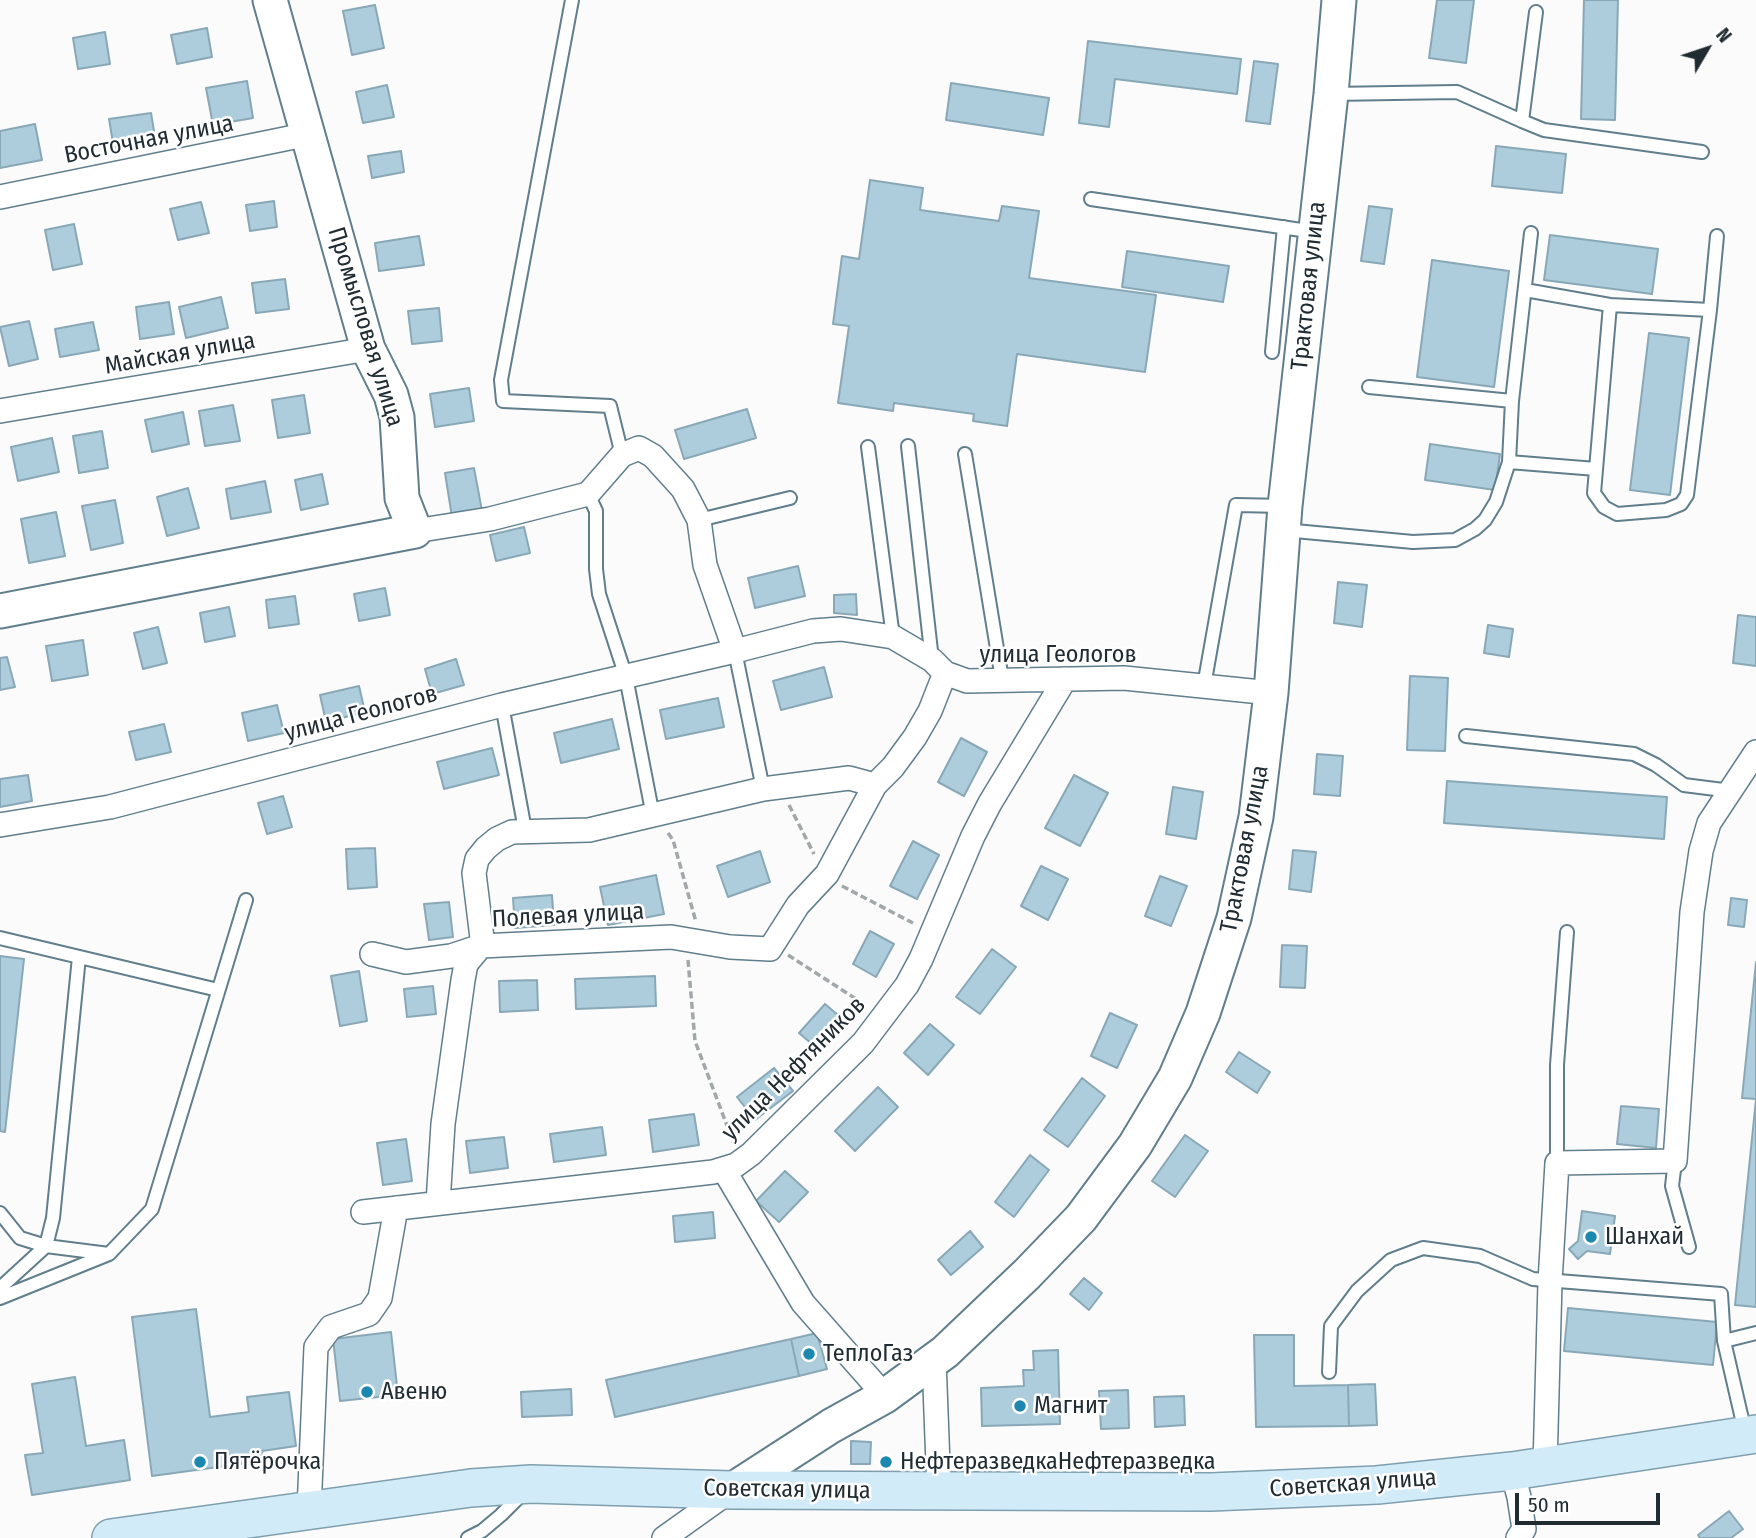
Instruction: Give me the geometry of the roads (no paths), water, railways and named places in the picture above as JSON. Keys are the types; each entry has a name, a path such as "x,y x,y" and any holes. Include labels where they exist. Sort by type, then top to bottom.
{"main road":[{"name":"Советская улица","path":"111,1538 198,1533 309,1510 471,1488 531,1484 732,1490 1212,1492 1377,1485 1529,1469 1751,1435"}],"street":[{"name":"Промысловая улица","path":"270,0 368,349 391,395 397,417 402,498 415,531"},
{"name":"Трактовая улица","path":"732,1490 831,1426 885,1396 934,1360 1027,1274 1081,1217 1135,1145 1175,1079 1203,1013 1234,918 1256,817 1271,693 1300,229 1331,94 1339,0"},
{"name":"Восточная улица","path":"0,197 309,134"},
{"name":"Майская улица","path":"0,411 368,349"},
{"path":"0,611 490,519 588,494 622,455 639,448 653,456 683,489 699,520 705,565 735,651"},
{"name":"улица Геологов","path":"0,825 110,807 502,705 813,631 841,629 893,637 938,667 967,681 1124,678 1271,693"},
{"path":"438,1203 443,1124 463,980 466,964 481,946 482,938 474,873 477,859 497,839 512,832 589,830 763,789 849,778 875,785 893,767 930,711 938,667"},
{"name":"улица Нефтяников","path":"363,1212 730,1167 751,1154 863,1043 907,985 990,803 1065,679"},
{"path":"1518,1538 1524,1529 1519,1497 1529,1469 1550,1282 1557,1163 1675,1161 1692,912 1701,851 1709,823 1756,752"},
{"name":"Полевая улица","path":"372,954 406,962 451,957 481,946 671,937 730,947 770,949 798,905 827,874 875,785"},
{"path":"730,1167 803,1303 885,1396"},
{"path":"309,1510 316,1347 331,1327 369,1314 380,1298 396,1208"},
{"path":"934,1360 939,1491"},
{"path":"664,1538 732,1490"}],"lane":[{"path":"572,0 501,380 503,401 610,406 622,455"},
{"path":"1522,121 1536,12"},
{"path":"1331,94 1457,92 1544,130 1702,152"},
{"path":"1091,199 1300,229 1272,352"},
{"path":"1204,685 1236,505 1284,518 1413,542 1455,540 1485,520 1496,502 1509,462 1512,401 1531,233"},
{"path":"1610,305 1594,492 1604,507 1617,514 1666,510 1681,504 1687,495 1717,236"},
{"path":"1525,290 1610,305 1710,310"},
{"path":"1369,387 1512,401"},
{"path":"908,446 938,667"},
{"path":"868,447 893,637"},
{"path":"965,454 1002,679"},
{"path":"1509,462 1596,469"},
{"path":"588,494 596,511 599,594 626,677 653,816"},
{"path":"699,520 790,498"},
{"path":"735,651 763,789"},
{"path":"502,705 525,830"},
{"path":"1466,736 1634,754 1656,765 1684,785 1732,791"},
{"path":"0,1298 109,1254 152,1209 246,900"},
{"path":"1557,1163 1557,1065 1567,932"},
{"path":"0,938 218,989"},
{"path":"0,1288 46,1246 53,1218 79,957"},
{"path":"1675,1161 1672,1186 1689,1247"},
{"path":"0,1213 20,1238 46,1246 109,1254"},
{"path":"1329,1372 1331,1326 1357,1292 1391,1260 1423,1248 1480,1256 1532,1279 1550,1282 1721,1294 1724,1341 1751,1435"},
{"path":"1724,1341 1756,1333"},
{"path":"468,1538 502,1515 531,1484"}],"place":[{"name":"Шанхай","path":"1591,1237"},
{"name":"ТеплоГаз","path":"809,1354"},
{"name":"Авеню","path":"367,1392"},
{"name":"Магнит","path":"1020,1406"},
{"name":"Пятёрочка","path":"200,1462"},
{"name":"НефтеразведкаНефтеразведка","path":"886,1462"}]}
